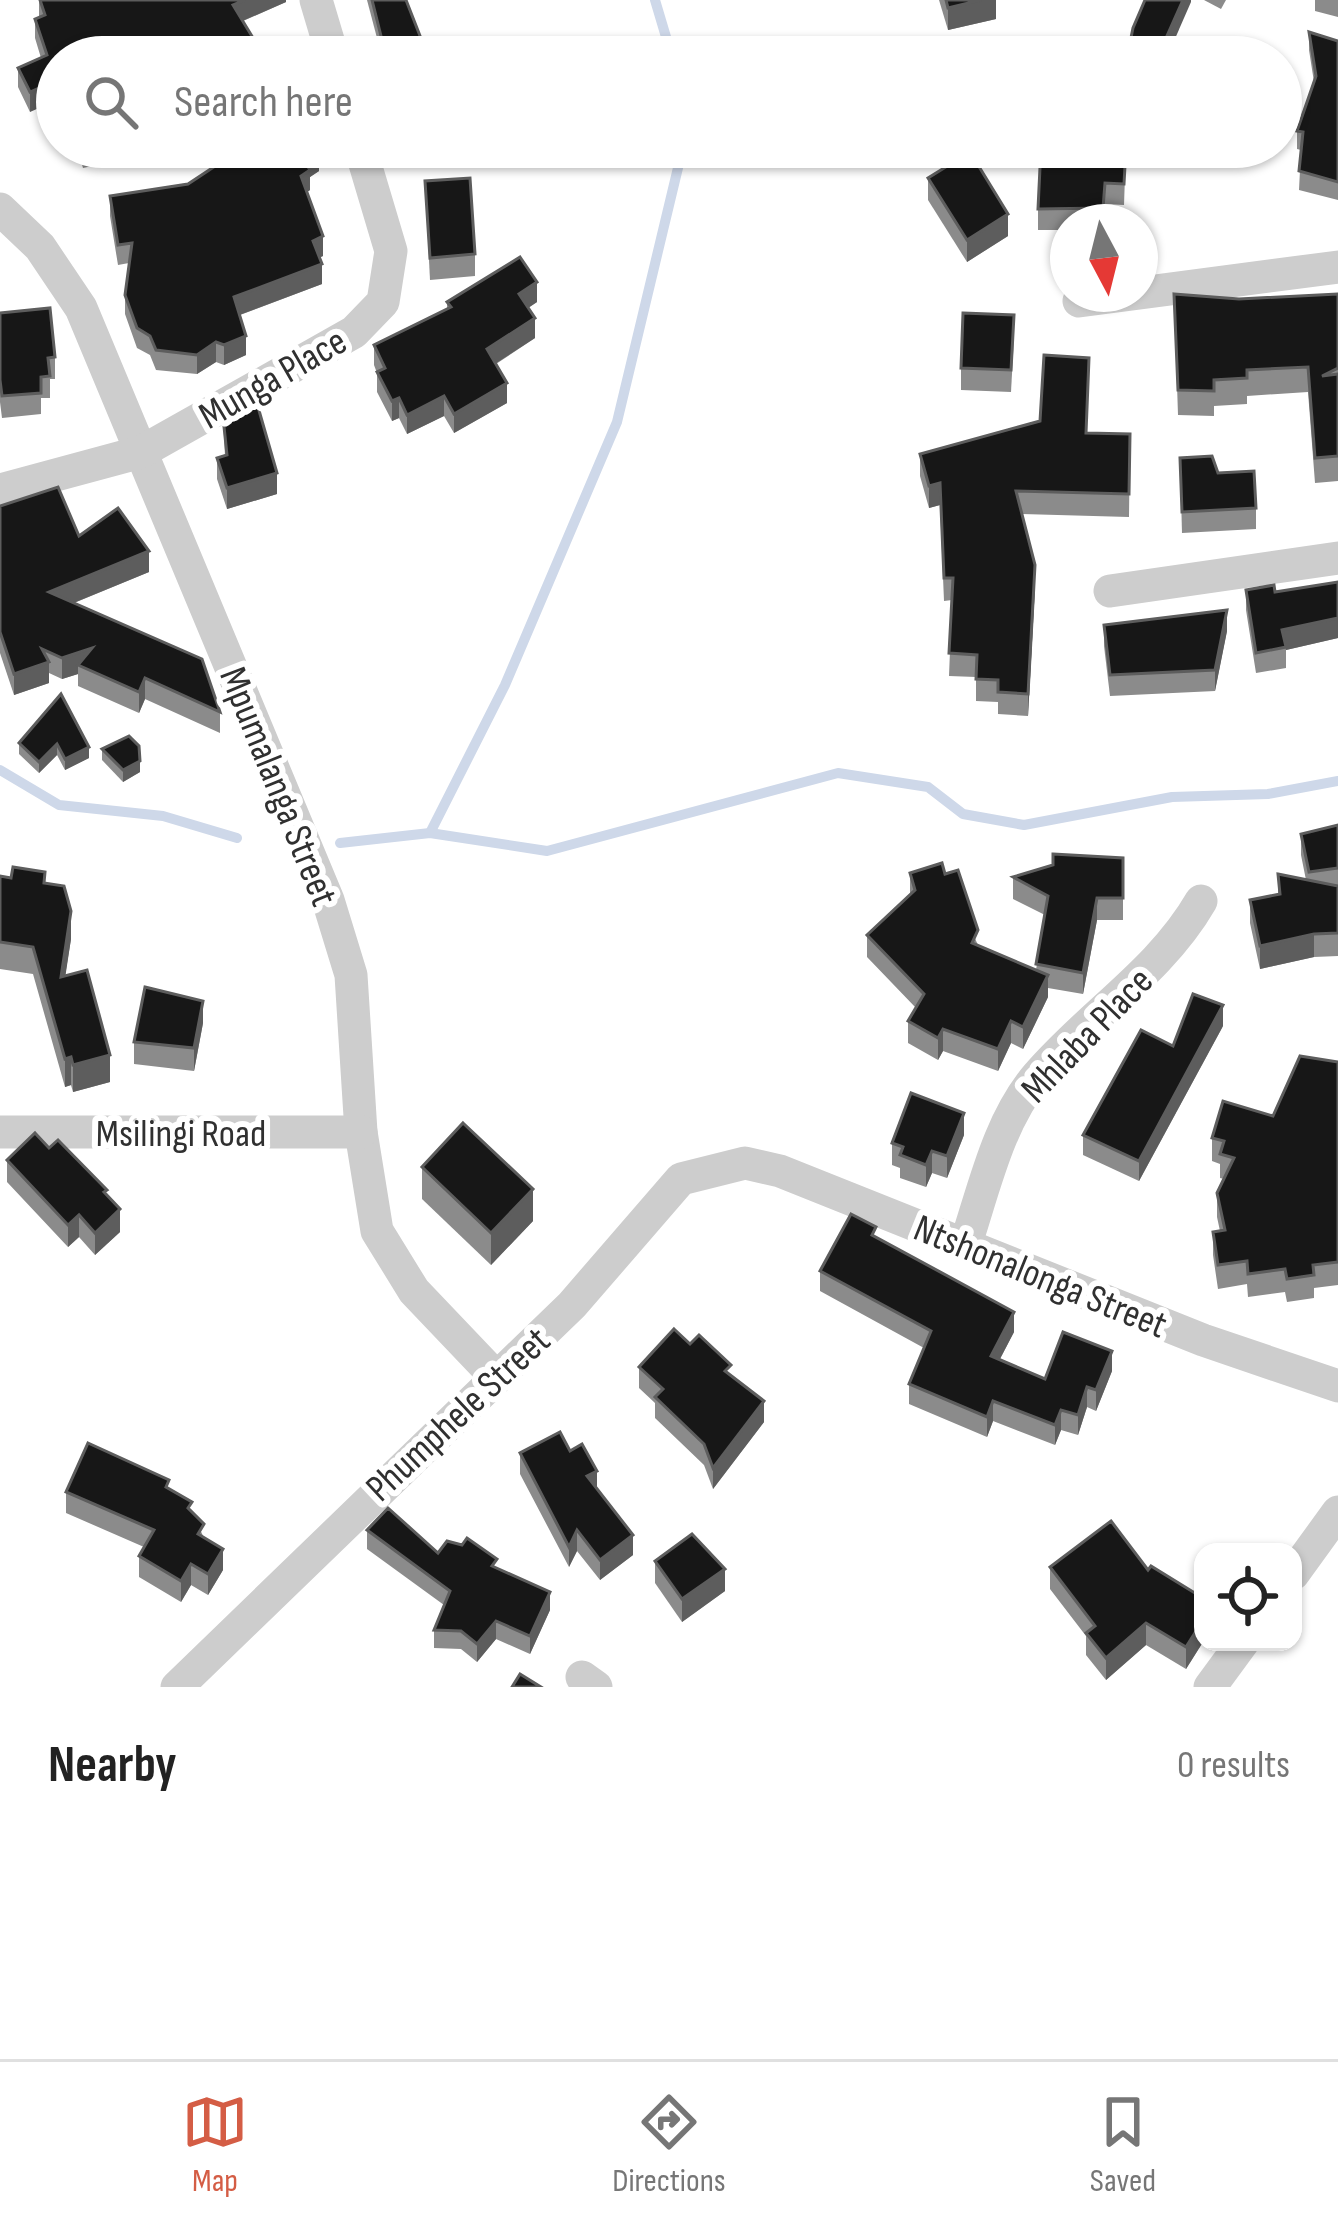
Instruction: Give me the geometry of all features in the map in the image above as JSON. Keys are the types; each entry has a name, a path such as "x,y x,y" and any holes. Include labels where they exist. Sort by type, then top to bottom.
{"street":[{"path":"316,0 327,36"},
{"name":"Munga Place","path":"0,490 142,452 354,332 383,302 391,251 366,168"},
{"name":"Mpumalanga Street","path":"0,209 40,248 81,308 346,947 361,1132 377,1231 391,1261 494,1375"},
{"path":"1158,291 1338,267"},
{"path":"1110,591 1338,558"},
{"name":"Mhlaba Place","path":"965,1246 1012,1112 1037,1076 1160,958 1201,901"},
{"name":"Msilingi Road","path":"0,1132 361,1132"},
{"name":"Ntshonalonga Street","path":"745,1163 780,1171 1203,1340 1338,1386"},
{"name":"Phumphele Street","path":"177,1687 494,1375 572,1305 681,1180 745,1163"},
{"path":"1302,1562 1338,1512"},
{"path":"1210,1687 1236,1651"}],"building":[{"path":"40,0 245,0 233,5 252,36 41,36 35,19 45,15"},
{"path":"372,0 406,0 420,36 381,36"},
{"path":"946,0 981,0 948,8"},
{"path":"1145,0 1183,0 1167,36 1131,36"},
{"path":"1309,32 1338,41 1338,182 1299,171 1302,117 1316,76"},
{"path":"36,60 36,89 30,92 18,68"},
{"path":"212,168 309,168 301,176 323,236 313,241 322,264 234,297 246,336 224,345 216,342 197,355 156,350 150,336 137,328 125,295 132,243 118,245 110,196 188,184"},
{"path":"944,168 980,168 1008,214 967,240 928,178"},
{"path":"1040,168 1125,168 1124,184 1105,183 1103,204 1050,204 1050,209 1038,209"},
{"path":"470,178 475,254 430,258 425,181"},
{"path":"520,257 537,282 519,294 535,318 487,349 507,383 454,414 444,396 407,415 399,398 392,401 377,372 385,368 374,345 451,307 447,302"},
{"path":"1174,294 1239,299 1338,294 1338,368 1322,376 1338,374 1338,456 1315,458 1308,367 1247,370 1247,378 1214,380 1214,391 1178,390"},
{"path":"50,308 55,357 48,358 50,376 41,377 41,393 2,396 0,313"},
{"path":"963,313 1014,315 1011,370 961,368"},
{"path":"1044,355 1089,358 1086,433 1130,434 1129,494 1016,491 1035,565 1028,694 998,692 998,680 976,679 977,655 949,653 953,578 944,578 940,483 929,486 920,454 1040,421"},
{"path":"258,407 277,473 227,488 217,458 227,455 223,417"},
{"path":"1212,456 1218,473 1254,471 1256,508 1182,512 1180,458"},
{"path":"58,487 79,536 118,508 149,551 49,592 202,659 220,712 145,678 139,692 78,665 92,648 62,658 42,649 49,662 14,674 0,632 0,506"},
{"path":"1338,582 1338,618 1282,630 1286,647 1256,653 1246,590 1274,585 1275,592"},
{"path":"1227,610 1215,670 1110,675 1104,625"},
{"path":"61,694 89,747 65,759 57,744 39,762 19,743"},
{"path":"129,736 139,746 140,761 123,770 102,749"},
{"path":"1338,825 1338,868 1309,872 1301,834"},
{"path":"1053,854 1123,858 1123,898 1097,898 1083,973 1036,964 1048,896 1013,877 1053,865"},
{"path":"942,863 945,874 958,870 978,930 972,943 1048,975 1023,1027 1011,1021 998,1049 943,1029 938,1038 908,1021 924,994 867,935 915,890 910,873"},
{"path":"13,867 45,872 44,883 64,886 71,911 61,977 87,970 110,1055 73,1065 71,1057 65,1059 33,947 0,942 0,876 11,878"},
{"path":"1278,874 1338,886 1338,933 1260,946 1250,900 1280,894"},
{"path":"145,987 203,1001 194,1048 134,1042"},
{"path":"1193,994 1223,1005 1139,1161 1083,1135 1141,1030 1173,1046"},
{"path":"1300,1056 1338,1062 1338,1262 1313,1265 1314,1275 1287,1279 1285,1269 1248,1274 1247,1261 1218,1265 1213,1232 1225,1230 1217,1193 1234,1158 1220,1154 1224,1141 1212,1138 1223,1101 1273,1116"},
{"path":"911,1093 964,1113 947,1156 932,1151 926,1165 900,1155 903,1147 892,1143"},
{"path":"463,1123 533,1189 491,1233 422,1167"},
{"path":"35,1133 49,1148 58,1140 120,1209 95,1233 79,1215 68,1225 7,1160"},
{"path":"851,1214 876,1227 872,1235 1014,1312 991,1356 1045,1379 1063,1332 1112,1351 1096,1390 1087,1387 1078,1415 1061,1410 1055,1425 993,1401 987,1417 909,1384 931,1331 820,1271"},
{"path":"674,1329 690,1344 699,1335 731,1365 725,1371 764,1401 713,1468 704,1444 655,1397 663,1389 639,1367"},
{"path":"560,1432 570,1451 582,1444 597,1471 587,1476 633,1535 600,1560 577,1530 569,1547 520,1453"},
{"path":"88,1443 169,1480 166,1487 192,1502 188,1508 204,1524 198,1534 223,1549 208,1574 191,1564 181,1581 139,1556 154,1530 66,1492"},
{"path":"388,1508 438,1553 447,1541 462,1545 467,1538 497,1559 492,1566 550,1592 530,1636 496,1621 477,1644 461,1631 434,1630 450,1591 367,1530"},
{"path":"1111,1521 1148,1570 1151,1566 1194,1592 1194,1634 1186,1647 1146,1623 1106,1658 1086,1633 1095,1626 1050,1567"},
{"path":"692,1534 725,1569 682,1599 655,1561"},
{"path":"520,1674 541,1687 512,1687"}],"waterway":[{"path":"655,0 666,36"},
{"path":"430,833 505,685 617,422 678,168"},
{"path":"0,770 59,805 163,816 237,838"},
{"path":"340,843 430,833 547,851 838,773 928,787 963,814 1024,825 1172,797 1268,794 1338,781"}]}
